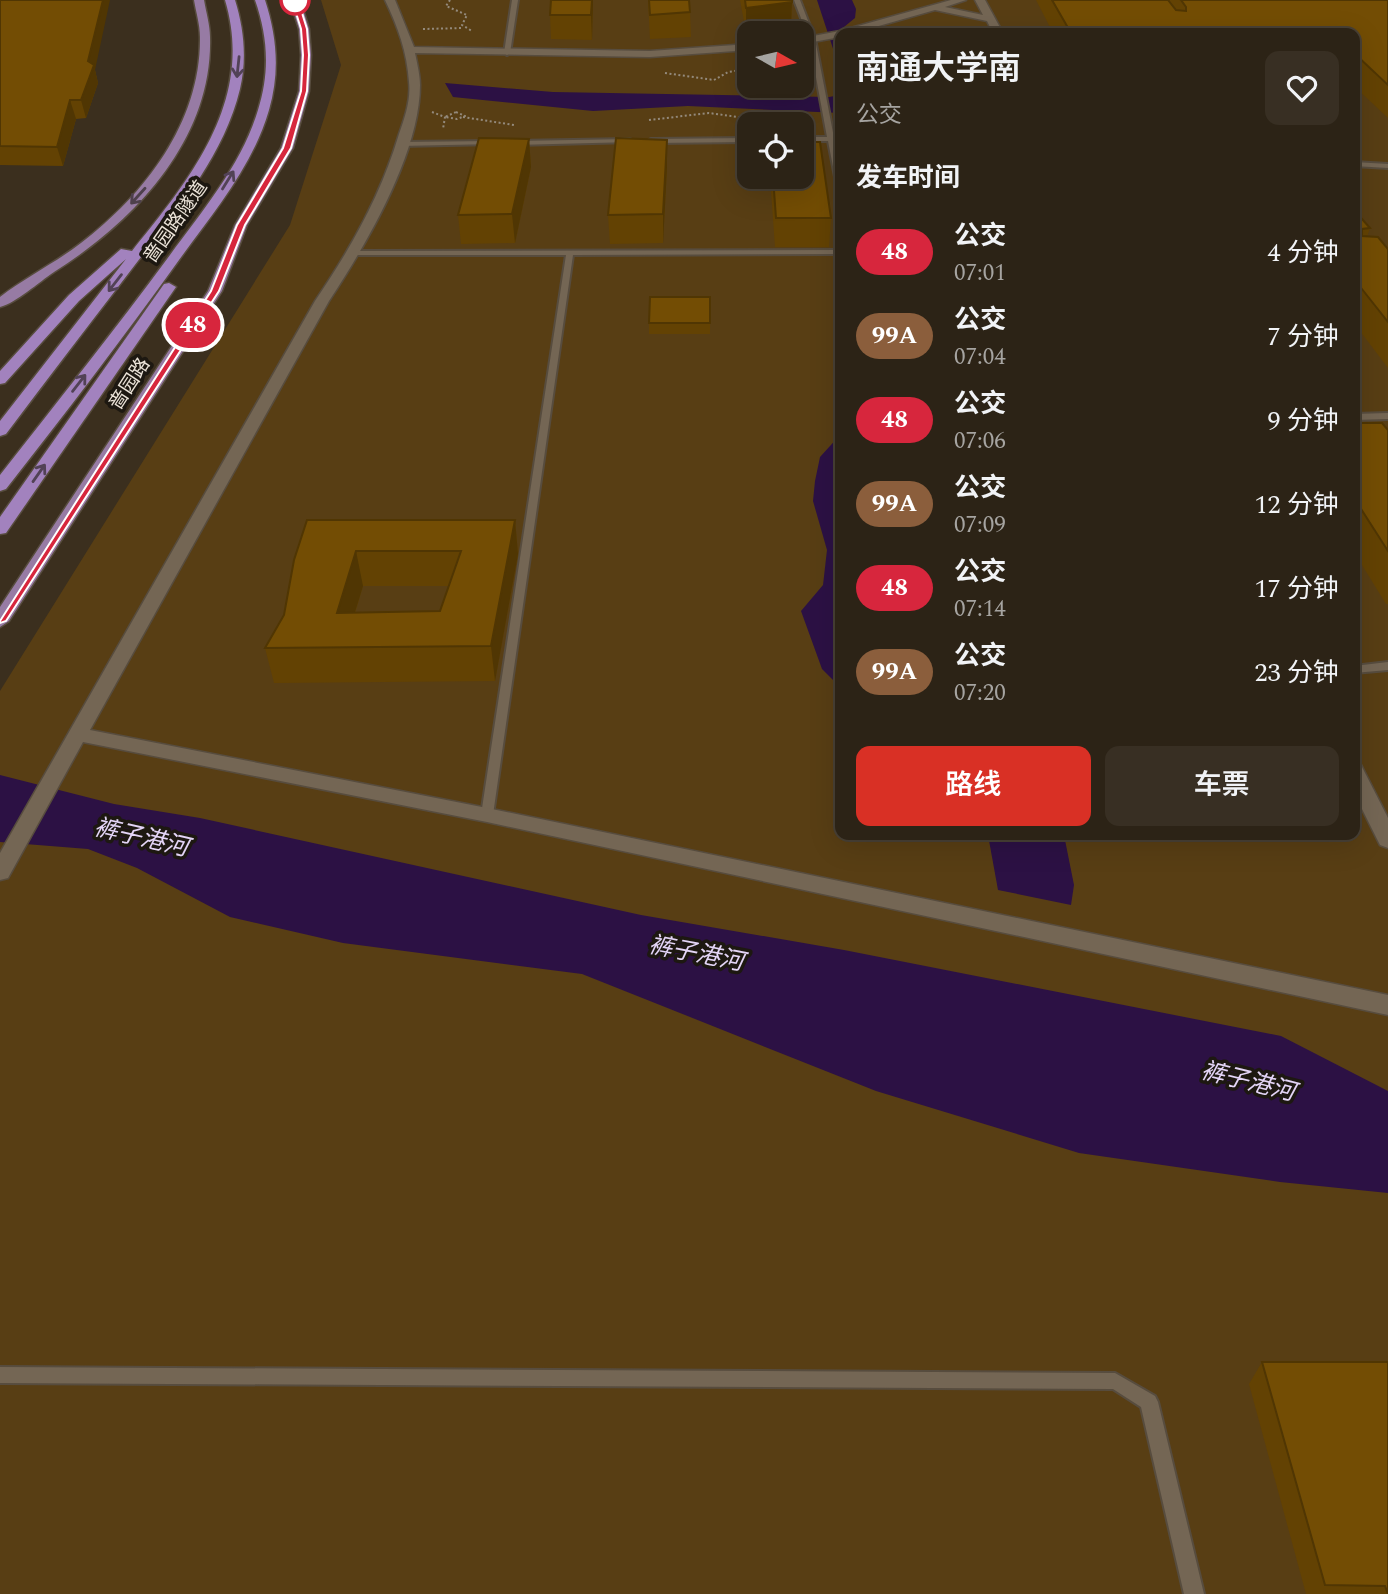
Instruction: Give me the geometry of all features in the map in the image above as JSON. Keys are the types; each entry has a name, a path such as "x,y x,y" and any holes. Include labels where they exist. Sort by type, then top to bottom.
{"highway":[{"name":"啬园路隧道","path":"0,431 162,221 198,170 220,128 235,90 239,58 238,22 230,0"},
{"name":"啬园路隧道","path":"0,486 213,204 238,165 257,126 269,90 273,51 260,0"},
{"path":"0,529 166,292 213,204"},
{"path":"0,380 74,298 162,221"}],"main road":[{"path":"0,303 85,246 118,218 148,185 175,145 196,104 206,60 206,23 199,0"},
{"name":"啬园路","path":"0,621 215,291 241,225 287,148 304,91 306,55 304,29 295,0"}],"street":[{"path":"0,872 315,313 354,253 393,174 412,111 415,84 405,32 390,0"},
{"path":"862,28 961,0"},
{"path":"980,0 995,28"},
{"path":"933,8 990,19"},
{"path":"814,39 835,35"},
{"path":"410,50 635,54 737,48"},
{"path":"77,734 487,815 1388,1005"},
{"path":"1360,782 1388,840"}],"lane":[{"path":"507,53 515,0"},
{"path":"797,0 805,21"},
{"path":"814,50 835,165"},
{"path":"814,139 829,139"},
{"path":"512,143 737,140"},
{"path":"400,144 498,143"},
{"path":"1360,164 1388,166"},
{"path":"487,815 570,252"},
{"path":"354,253 835,252"},
{"path":"1360,417 1388,416"},
{"path":"1360,669 1388,666"},
{"path":"0,1375 1115,1381 1149,1402 1194,1594"}],"path":[{"path":"450,0 446,6 467,15 462,25 464,28"},
{"path":"405,32 436,27 510,34"},
{"path":"635,54 637,64 685,77 714,80 728,72 737,71"},
{"path":"456,113 465,116 457,120 445,117 456,113"},
{"path":"649,120 698,113 788,120 825,114"}],"shaded area":[{"path":"321,0 1388,0 1388,1594 0,1594 0,691 290,225 341,65"}],"water":[{"path":"817,0 852,0 856,9 855,18 844,28 835,28 835,55"},
{"path":"445,83 553,92 737,95 737,98 835,96 835,113 688,106 593,111 453,97"},
{"path":"835,440 835,682 822,669 801,611 823,585 827,550 813,501 820,457"},
{"name":"裤子港河","path":"0,775 114,804 200,818 641,915 844,950 1281,1036 1388,1091 1388,1193 1280,1182 1079,1153 876,1091 582,974 343,943 230,917 137,868 88,849 0,842"},
{"path":"989,840 1065,840 1074,885 1071,905 998,890"}],"building":[{"path":"0,0 103,0 88,61 94,65 81,100 70,100 57,147 0,146"},
{"path":"551,0 592,0 591,15 550,15"},
{"path":"649,0 689,0 690,12 650,15"},
{"path":"745,0 792,0 792,2 746,8"},
{"path":"1052,0 1168,0 1176,10 1186,11 1181,0 1388,0 1388,85 1360,59 1360,28 1068,28"},
{"path":"479,138 529,139 512,214 458,215"},
{"path":"616,138 667,140 663,214 608,215"},
{"path":"814,142 820,142 831,218 776,218 774,189 814,189"},
{"path":"1360,217 1370,228 1362,229 1362,236 1378,237 1388,249 1388,322 1360,287"},
{"path":"650,297 710,297 710,323 649,323"},
{"path":"1360,423 1382,423 1388,430 1388,551 1360,507"},
{"path":"307,520 515,520 491,646 265,648 284,615 294,560","holes":["356,551 461,551 440,611 337,613"]},
{"path":"1262,1362 1388,1362 1388,1594 1385,1586 1325,1585"}],"bus line":[{"name":"48","path":"0,621 215,291 241,225 287,148 304,91 306,55 304,29 295,0"}]}
